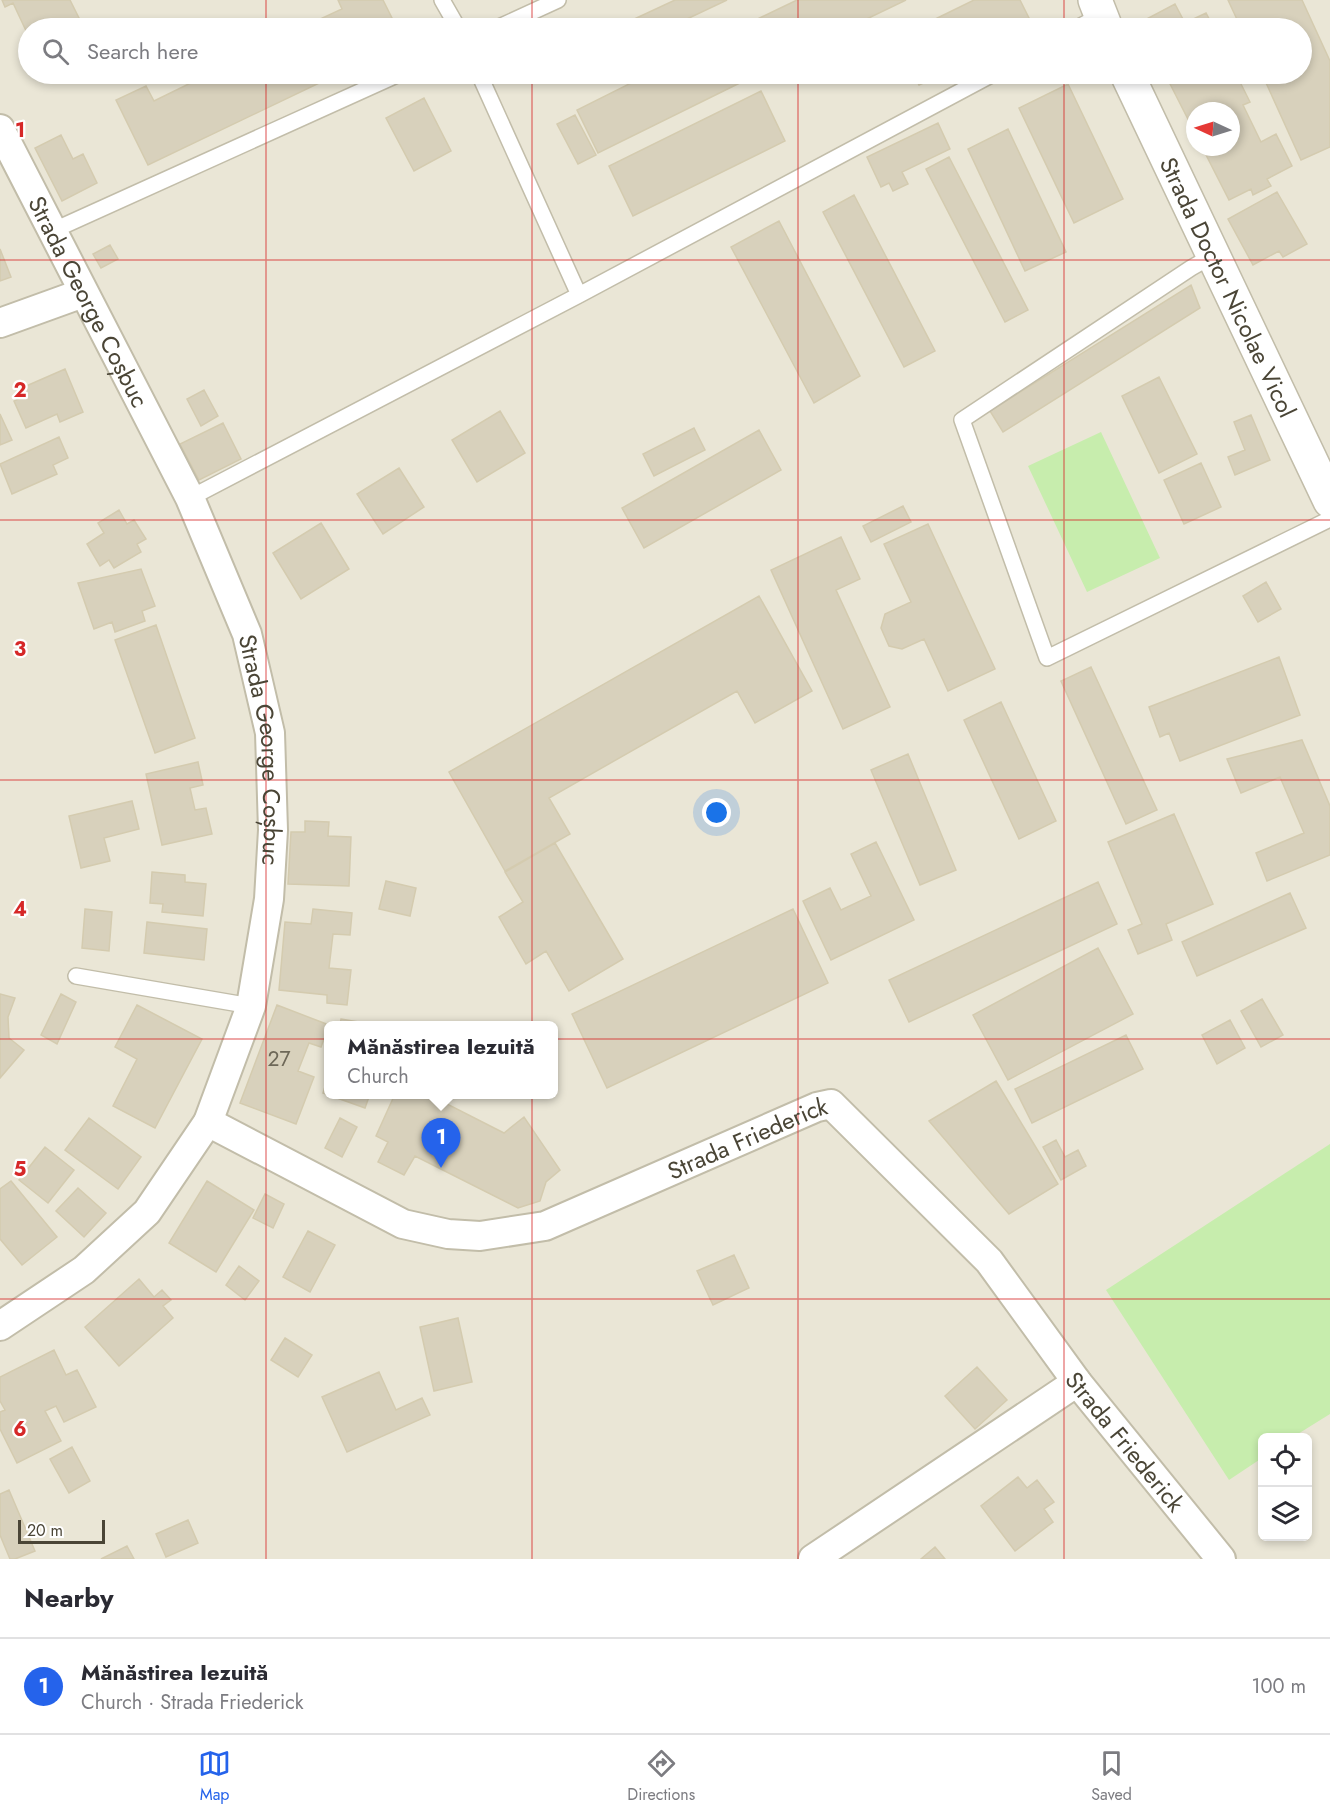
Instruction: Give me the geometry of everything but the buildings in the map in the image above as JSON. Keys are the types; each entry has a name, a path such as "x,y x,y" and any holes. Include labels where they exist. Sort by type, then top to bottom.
{"street":[{"name":"Strada Doctor Nicolae Vicol","path":"1132,84 1330,501"},
{"name":"Strada George Coșbuc","path":"0,129 190,498 247,634 270,732 273,830 269,899 251,1006 208,1122 147,1212 84,1270 0,1326"},
{"path":"0,323 84,293"},
{"name":"Strada Friederick","path":"208,1122 403,1224 448,1234 480,1236 545,1226 817,1107 831,1104 989,1262 1077,1382 1221,1559"},
{"path":"813,1559 1077,1382"}],"lane":[{"path":"442,0 452,18"},
{"path":"519,18 558,0"},
{"path":"52,231 377,84"},
{"path":"484,84 579,295"},
{"path":"190,498 579,295 974,84"},
{"path":"1212,256 962,420 1047,658 1330,519"},
{"path":"76,976 251,1006"}],"shaded area":[{"path":"0,0 1330,0 1330,1559 0,1559"}],"green space":[{"path":"1101,432 1160,558 1087,592 1028,466"},
{"path":"1330,1144 1330,1414 1299,1433 1258,1433 1258,1461 1229,1480 1106,1290"}],"place":[{"name":"Mănăstirea Iezuită","path":"441,1168"}]}
